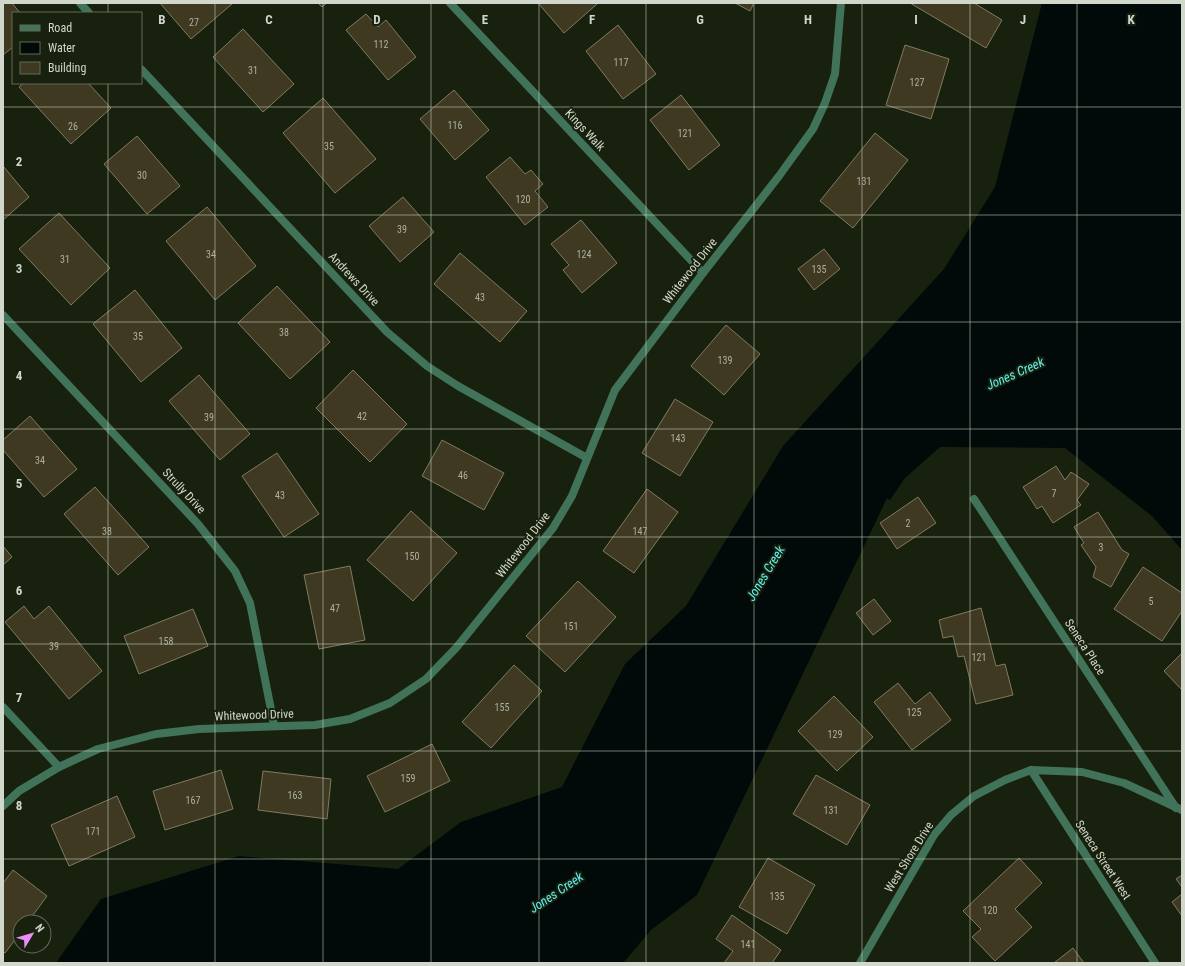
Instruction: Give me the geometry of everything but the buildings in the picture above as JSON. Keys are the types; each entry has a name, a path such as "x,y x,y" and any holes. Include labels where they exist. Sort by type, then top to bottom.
{"street":[{"path":"80,3 88,12"},
{"name":"Kings Walk","path":"450,3 702,273"},
{"name":"Whitewood Drive","path":"3,806 19,791 59,767 98,749 156,734 199,729 274,725 316,725 350,719 390,703 426,680 456,648 553,528 572,496 615,390 702,273 779,176 813,129 825,103 835,74 841,3"},
{"name":"Andrews Drive","path":"142,70 387,332 427,366 458,386 587,458"},
{"name":"Strully Drive","path":"3,315 198,524 235,572 250,603 274,725"},
{"name":"Seneca Place","path":"974,499 1179,809"},
{"path":"3,707 59,767"},
{"name":"West Shore Drive","path":"860,963 934,835 951,815 974,796 1005,780 1031,770 1082,772 1124,783 1179,809"},
{"name":"Seneca Street West","path":"1031,770 1155,963"}],"water":[{"name":"Jones Creek","path":"1042,3 1182,3 1182,550 1152,516 1065,448 940,447 905,478 890,500 887,498 697,895 651,930 623,963 56,963 101,899 239,856 398,869 461,822 562,787 625,664 686,606 783,446 944,269 995,187"}]}
